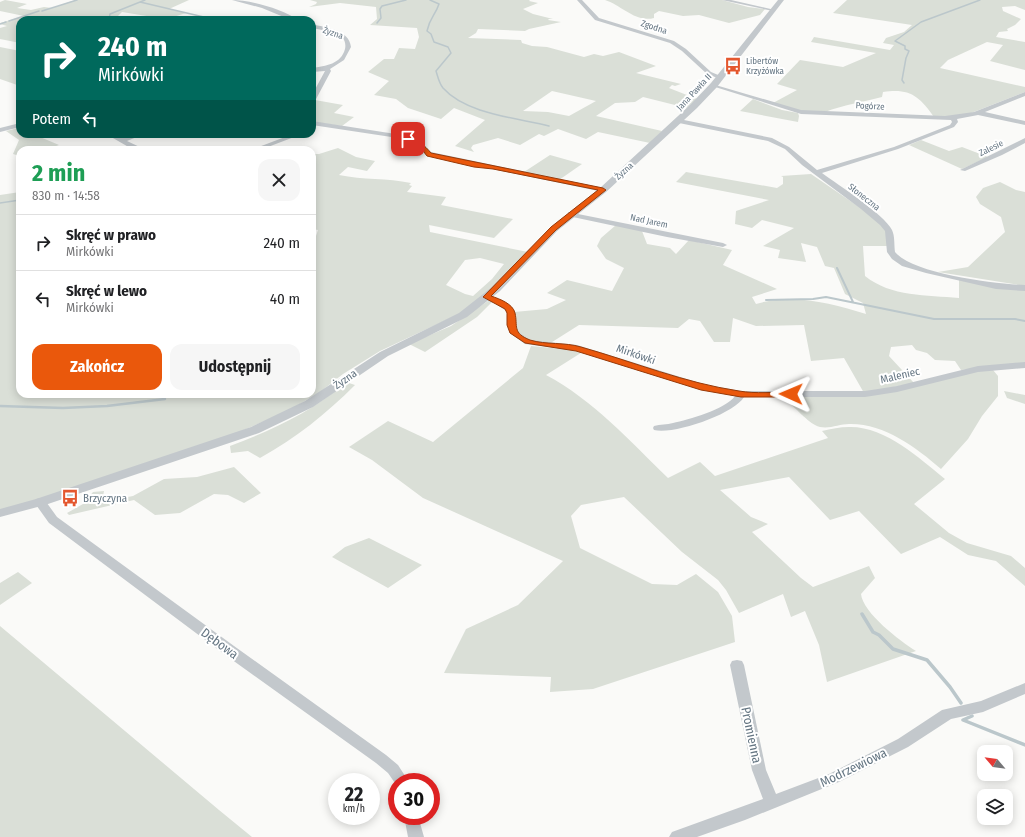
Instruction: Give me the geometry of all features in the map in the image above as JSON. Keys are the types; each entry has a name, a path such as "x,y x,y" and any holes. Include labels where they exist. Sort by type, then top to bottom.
{"street":[{"path":"234,0 264,7 285,16"},
{"name":"Zgodna","path":"579,0 597,19 672,42 684,50 708,73 720,76"},
{"path":"724,0 773,10"},
{"name":"Jana Pawła II","path":"644,153 679,121 714,85 781,0"},
{"name":"Żyzna","path":"316,27 342,34 348,40 348,48 340,63 327,68"},
{"path":"316,69 327,68 328,71 316,94"},
{"name":"Pogórze","path":"714,85 801,112 953,118 979,113 1025,94"},
{"path":"979,113 1025,123"},
{"path":"816,173 896,148 952,126 955,122 953,118"},
{"name":"Słoneczna","path":"679,121 770,139 792,151 804,164 864,207 889,230 891,252 902,262 930,272 996,286 1025,288"},
{"path":"316,125 400,136 422,146 429,154 474,165 500,168 603,190"},
{"path":"0,130 16,126"},
{"path":"116,138 130,146"},
{"path":"121,141 130,138"},
{"path":"265,146 288,138"},
{"name":"Zalesie","path":"963,170 1000,154 1025,140"},
{"name":"Żyzna","path":"0,513 40,502 255,430 309,404 384,354 456,318 486,297 554,229 603,190 644,153"},
{"name":"Nad Jarem","path":"571,214 667,235 723,245"},
{"name":"Mirkówki","path":"486,297 499,302 508,308 511,313 511,325 514,333 528,342 577,348 701,387 741,394 778,394"},
{"name":"Maleniec","path":"778,394 865,394 898,389 978,369 1025,365"},
{"path":"658,428 666,429 705,416 736,402 741,394"},
{"name":"Dębowa","path":"40,502 54,520 229,650 381,759 395,773"},
{"name":"Promienna","path":"737,665 759,770 772,802"},
{"name":"Modrzewiowa","path":"677,837 834,778 903,743 947,714 984,706 1025,688"},
{"path":"413,825 416,837"}],"shaded area":[{"path":"5,0 27,4 17,8 31,10 44,7 52,8 75,0 189,0 169,9 186,13 176,16 146,16 122,12 118,16 24,16 0,11 0,2"},
{"path":"310,0 530,0 529,1 538,3 523,9 533,14 553,19 548,20 561,22 525,31 478,29 476,33 468,38 521,40 522,43 532,46 547,47 584,57 594,54 603,56 619,52 656,66 636,73 681,84 675,86 672,85 669,88 697,99 687,108 643,97 635,102 615,103 596,116 662,131 650,143 598,132 586,139 558,129 544,136 539,134 520,145 498,138 473,145 471,148 474,152 455,146 485,120 454,108 441,119 408,108 396,99 374,95 389,81 368,72 384,59 394,59 399,48 415,49 419,37 417,28 370,25 377,19 376,7 340,3 309,7 317,2","holes":["552,91 596,101 569,116 548,112 523,111"]},
{"path":"605,0 722,0 748,7 765,9 760,15 729,23 699,15 683,16 659,11 654,14 654,18 647,19 635,16"},
{"path":"847,0 1025,0 1025,10 1015,6 1002,7 1003,11 1021,19 1015,25 1007,29 1008,31 999,32 996,37 1025,42 1025,70 990,61 1003,45 987,42 948,60 940,68 1025,87 1025,92 966,115 934,117 924,104 913,95 900,91 883,92 882,97 846,105 820,113 799,110 773,103 797,90 777,84 800,60 843,67 876,53 811,42 814,37 890,50 894,45 883,43 886,38 904,32 912,25 833,13"},
{"path":"16,18 16,42 0,39 0,28 7,26 0,23"},
{"path":"0,47 16,50 16,85 0,79"},
{"path":"753,99 782,110 798,113 798,122 740,111"},
{"path":"316,100 343,105 334,113 354,117 342,126 316,123"},
{"path":"16,128 16,138 6,131"},
{"path":"16,138 42,138 59,145 16,146 19,140"},
{"path":"921,140 949,151 962,147 988,157 962,169 909,145"},
{"path":"16,147 16,155 13,154"},
{"path":"338,148 356,157 375,161 367,171 348,167 339,175 411,183 409,185 412,186 407,192 446,197 441,205 513,219 494,238 429,225 430,232 528,252 499,282 461,313 380,351 343,374 316,394 316,236 318,230 316,230 316,154","holes":["480,258 504,264 492,279 473,296 446,285 465,260"]},
{"path":"550,155 582,164 559,180 524,172"},
{"path":"686,172 777,188 783,184 783,177 781,176 811,174 878,220 886,230 888,246 863,246 865,276 886,288 910,294 959,298 959,279 1025,289 1025,364 961,370 955,361 935,360 927,353 916,350 912,345 891,347 889,356 914,383 864,393 844,358 811,361 804,325 756,326 733,318 730,342 714,342 700,321 689,319 678,328 579,325 549,344 527,339 519,333 516,328 514,312 547,309 566,300 547,293 567,280 612,291 624,268 606,259 597,246 601,238 616,225 642,231 647,244 670,248 676,254 689,240 732,250 723,265 777,289 752,297 756,304 783,299 797,299 839,306 866,314 863,303 845,294 834,268 825,266 817,247 801,243 806,262 778,258 780,250 763,246 794,228 762,220 752,228 735,224 736,211 769,200 676,182"},
{"path":"1000,182 1016,190 1025,192 1025,286 938,272 968,267 1005,232 1001,217 980,204 976,197 983,188"},
{"path":"16,193 16,398 310,398 288,411 239,432 26,504 0,510 0,195"},
{"path":"488,301 492,302 477,317 425,352 409,344 451,326"},
{"path":"531,346 584,351 546,375 580,396 610,422 668,478 700,462 715,476 828,438 822,431 842,427 862,428 888,437 913,453 945,479 914,504 949,533 967,543 1011,556 1025,568 1025,586 996,561 968,555 940,537 901,554 859,511 830,520 789,477 720,490 751,517 768,524 752,532 801,578 813,587 869,566 875,578 861,594 863,601 868,610 883,626 916,651 827,682 819,645 805,611 791,617 783,594 739,613 726,590 718,580 682,552 624,497 581,505 571,516 580,548 652,584 677,585 696,574 718,592 732,616 735,642 593,689 550,692 551,677 444,673 466,629 518,605 563,561 423,498 372,460 349,447 388,421 433,442 523,368"},
{"path":"993,370 998,376 998,396 982,416 968,439 941,469 910,445 886,432 862,425 849,424 819,427 803,416 783,396 861,396 975,371"},
{"path":"346,382 355,385 310,425 286,442 260,458 248,451 231,453 230,446 276,427 291,419 333,393"},
{"path":"1004,391 1025,395 1025,404 1007,398"},
{"path":"234,467 261,493 244,503 228,495 214,494 180,513 155,515 134,500 69,515 67,513 83,504 93,492 104,491 102,502 133,496 164,479 197,477"},
{"path":"369,538 422,565 388,588 332,557 345,547"},
{"path":"18,572 32,583 0,605 0,583"},
{"path":"0,626 219,810 252,837 0,837"}],"waterway":[{"path":"42,11 77,0"},
{"path":"140,2 145,0"},
{"path":"377,23 381,18 380,9 382,6 406,0"},
{"path":"430,0 439,4 427,31 431,34 434,42 448,47 451,53 436,71 443,88 453,97 478,109 493,114 549,126"},
{"path":"904,83 902,80 906,58 909,51 905,49 905,46 895,41 921,22 980,0"},
{"path":"110,16 110,14 140,2"},
{"path":"140,2 200,16"},
{"path":"24,16 39,11"},
{"path":"9,21 16,19"},
{"path":"0,24 6,22"},
{"path":"0,203 16,201"},
{"path":"837,268 853,302"},
{"path":"766,300 813,299 826,297 934,319 1015,319 1025,321"},
{"path":"0,406 63,408 107,406 165,399"},
{"path":"862,614 873,632 879,635 893,649 927,660 950,687 961,703"},
{"path":"972,716 963,720 1025,745"}],"place":[{"name":"Libertów Krzyżówka","path":"733,66"},
{"name":"Brzyczyna","path":"70,498"}],"route":[{"path":"408,139 422,146 429,154 474,165 540,176 603,190 554,229 496,289 486,297 499,302 508,308 511,313 511,325 514,333 528,342 577,348 650,372 701,387 728,393 791,394"}]}
